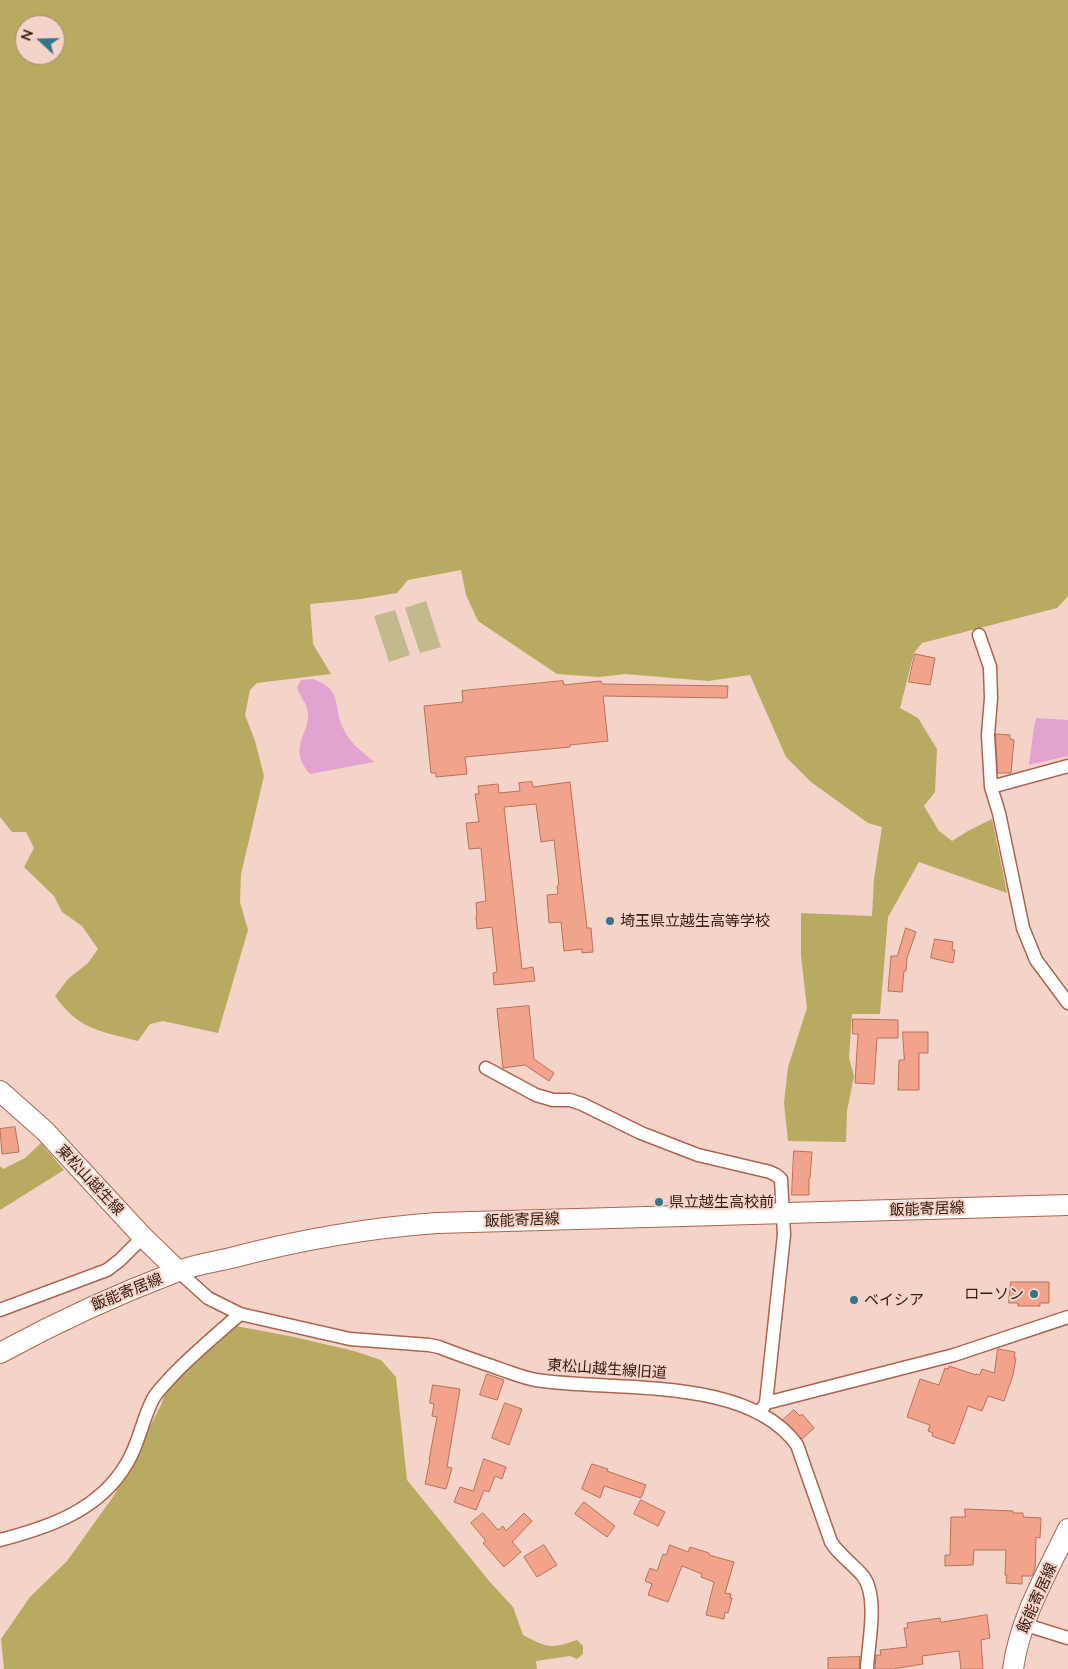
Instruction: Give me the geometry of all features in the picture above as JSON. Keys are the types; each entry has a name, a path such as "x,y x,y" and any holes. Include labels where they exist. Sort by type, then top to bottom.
{"main road":[{"name":"東松山越生線","path":"0,1091 45,1131 143,1237 178,1271"},
{"name":"飯能寄居線","path":"0,1353 99,1302 178,1271 302,1240 395,1226 446,1222 1068,1205"},
{"name":"飯能寄居線","path":"1014,1669 1023,1624 1068,1529"}],"street":[{"path":"979,634 990,667 991,698 988,735 990,787 999,813 1022,928 1036,960 1068,1003"},
{"path":"990,787 1068,766"},
{"path":"486,1068 536,1096 553,1100 570,1100 582,1104 641,1132 698,1155 776,1174 781,1179 784,1235 763,1408 954,1355 1068,1317"},
{"path":"0,1310 107,1270 143,1237"},
{"name":"東松山越生線旧道","path":"178,1271 208,1298 240,1314 350,1340 428,1345 535,1380 701,1394 763,1408 797,1445 831,1542 863,1576 868,1585 871,1618 867,1669"},
{"path":"0,1540 76,1513 109,1490 128,1463 141,1434 153,1399 188,1359 240,1314"},
{"path":"1023,1624 1068,1638"}],"shaded area":[{"path":"0,0 1068,0 1068,596 1057,608 922,643 914,653 900,708 918,718 937,749 935,792 924,806 939,831 952,841 992,819 1007,893 919,862 888,917 880,1014 852,1014 849,1058 854,1076 847,1111 846,1142 788,1141 784,1103 788,1067 807,1008 801,956 801,913 872,916 874,879 882,827 868,823 811,782 786,757 750,675 708,681 625,674 599,677 557,674 478,621 466,595 461,570 408,580 397,593 310,604 313,644 331,674 257,683 250,690 245,715 255,741 264,776 241,874 240,902 248,930 218,1033 163,1021 150,1024 138,1041 91,1028 73,1016 55,996 68,979 88,963 98,949 82,926 62,912 54,896 24,867 34,848 26,832 12,832 0,817"},
{"path":"426,601 441,647 420,653 405,608"},
{"path":"395,610 410,655 389,662 374,616"},
{"path":"313,679 329,688 333,693 346,733 357,747 374,762 310,774 303,764 300,755 300,747 308,717 306,705 297,687 301,680"},
{"path":"1036,718 1068,720 1068,756 1029,765"},
{"path":"41,1143 64,1170 0,1210 0,1166 3,1169 25,1158"},
{"path":"236,1326 354,1351 381,1360 396,1377 407,1480 490,1582 513,1607 523,1635 538,1643 550,1646 577,1640 583,1646 583,1654 577,1659 570,1656 536,1661 537,1669 4,1669 1,1639 30,1597 67,1561 113,1497 161,1405 165,1393 188,1367"}],"building":[{"path":"915,654 935,658 930,685 909,682"},
{"path":"563,681 564,685 601,681 602,684 728,686 727,698 603,696 608,741 570,745 570,747 465,757 467,774 436,777 436,773 431,773 424,706 463,702 462,691"},
{"path":"996,734 1010,735 1010,739 1014,740 1011,773 998,773"},
{"path":"532,782 533,787 570,782 587,928 591,928 593,952 582,953 582,949 564,951 561,922 549,923 547,895 558,894 557,886 559,885 554,840 541,842 536,804 504,807 522,969 533,967 535,981 494,985 493,973 497,972 492,927 477,929 476,903 486,901 481,848 469,849 466,823 479,822 475,794 479,794 478,786 498,784 499,793 520,791 519,783"},
{"path":"906,928 916,932 907,958 902,992 888,991 891,956 897,956"},
{"path":"935,939 953,942 952,950 955,950 953,963 931,958"},
{"path":"529,1006 534,1059 554,1073 549,1081 525,1065 503,1068 497,1009"},
{"path":"853,1019 898,1020 898,1038 877,1038 874,1084 855,1083 858,1034 853,1034"},
{"path":"903,1032 928,1032 928,1053 919,1053 919,1090 898,1090 899,1060 904,1060"},
{"path":"15,1127 19,1152 2,1154 0,1129"},
{"path":"794,1151 812,1152 809,1195 792,1195"},
{"path":"1011,1282 1049,1282 1049,1303 1040,1303 1040,1306 1018,1306 1018,1303 1009,1303"},
{"path":"998,1349 1015,1352 1014,1358 1016,1358 1013,1375 1004,1401 988,1396 982,1411 968,1406 954,1444 932,1436 933,1433 928,1431 930,1425 907,1417 920,1379 939,1385 945,1368 948,1369 949,1366 976,1375 980,1375 982,1369 994,1373"},
{"path":"487,1374 504,1380 497,1400 480,1395"},
{"path":"433,1385 460,1389 447,1467 452,1468 446,1489 425,1484 437,1417 432,1416 434,1404 430,1403"},
{"path":"505,1403 522,1409 509,1445 492,1438"},
{"path":"794,1410 800,1416 802,1414 814,1428 802,1439 783,1420"},
{"path":"484,1459 506,1467 502,1479 495,1476 489,1492 484,1490 476,1510 454,1502 460,1487 473,1491"},
{"path":"592,1464 646,1485 641,1498 604,1486 600,1498 582,1489"},
{"path":"641,1500 665,1512 658,1526 634,1514"},
{"path":"584,1502 615,1526 607,1537 575,1514"},
{"path":"965,1509 1013,1511 1013,1513 1023,1513 1023,1517 1041,1518 1040,1538 1036,1537 1035,1569 1032,1576 1022,1576 1022,1584 1006,1583 1006,1550 974,1550 973,1565 945,1566 945,1555 950,1555 951,1517 965,1517"},
{"path":"483,1513 498,1530 503,1526 506,1531 524,1513 532,1521 512,1542 521,1552 504,1567 483,1543 486,1541 471,1523"},
{"path":"544,1545 557,1565 537,1577 524,1557"},
{"path":"670,1545 688,1552 690,1547 734,1562 725,1593 731,1594 730,1598 732,1598 728,1613 725,1612 724,1619 706,1615 714,1582 701,1577 702,1574 682,1566 668,1602 648,1595 652,1584 645,1581 650,1568 657,1571 663,1554 666,1555"},
{"path":"987,1615 990,1638 981,1640 983,1669 961,1669 959,1651 922,1656 923,1664 893,1669 875,1669 876,1655 881,1655 880,1650 907,1647 904,1628 908,1628 907,1623 940,1618 941,1622"},
{"path":"860,1657 859,1669 828,1669 828,1658"}],"place":[{"name":"埼玉県立越生高等学校","path":"610,921"},
{"name":"県立越生高校前","path":"659,1202"},
{"name":"ローソン","path":"1034,1294"},
{"name":"ベイシア","path":"854,1300"}]}
